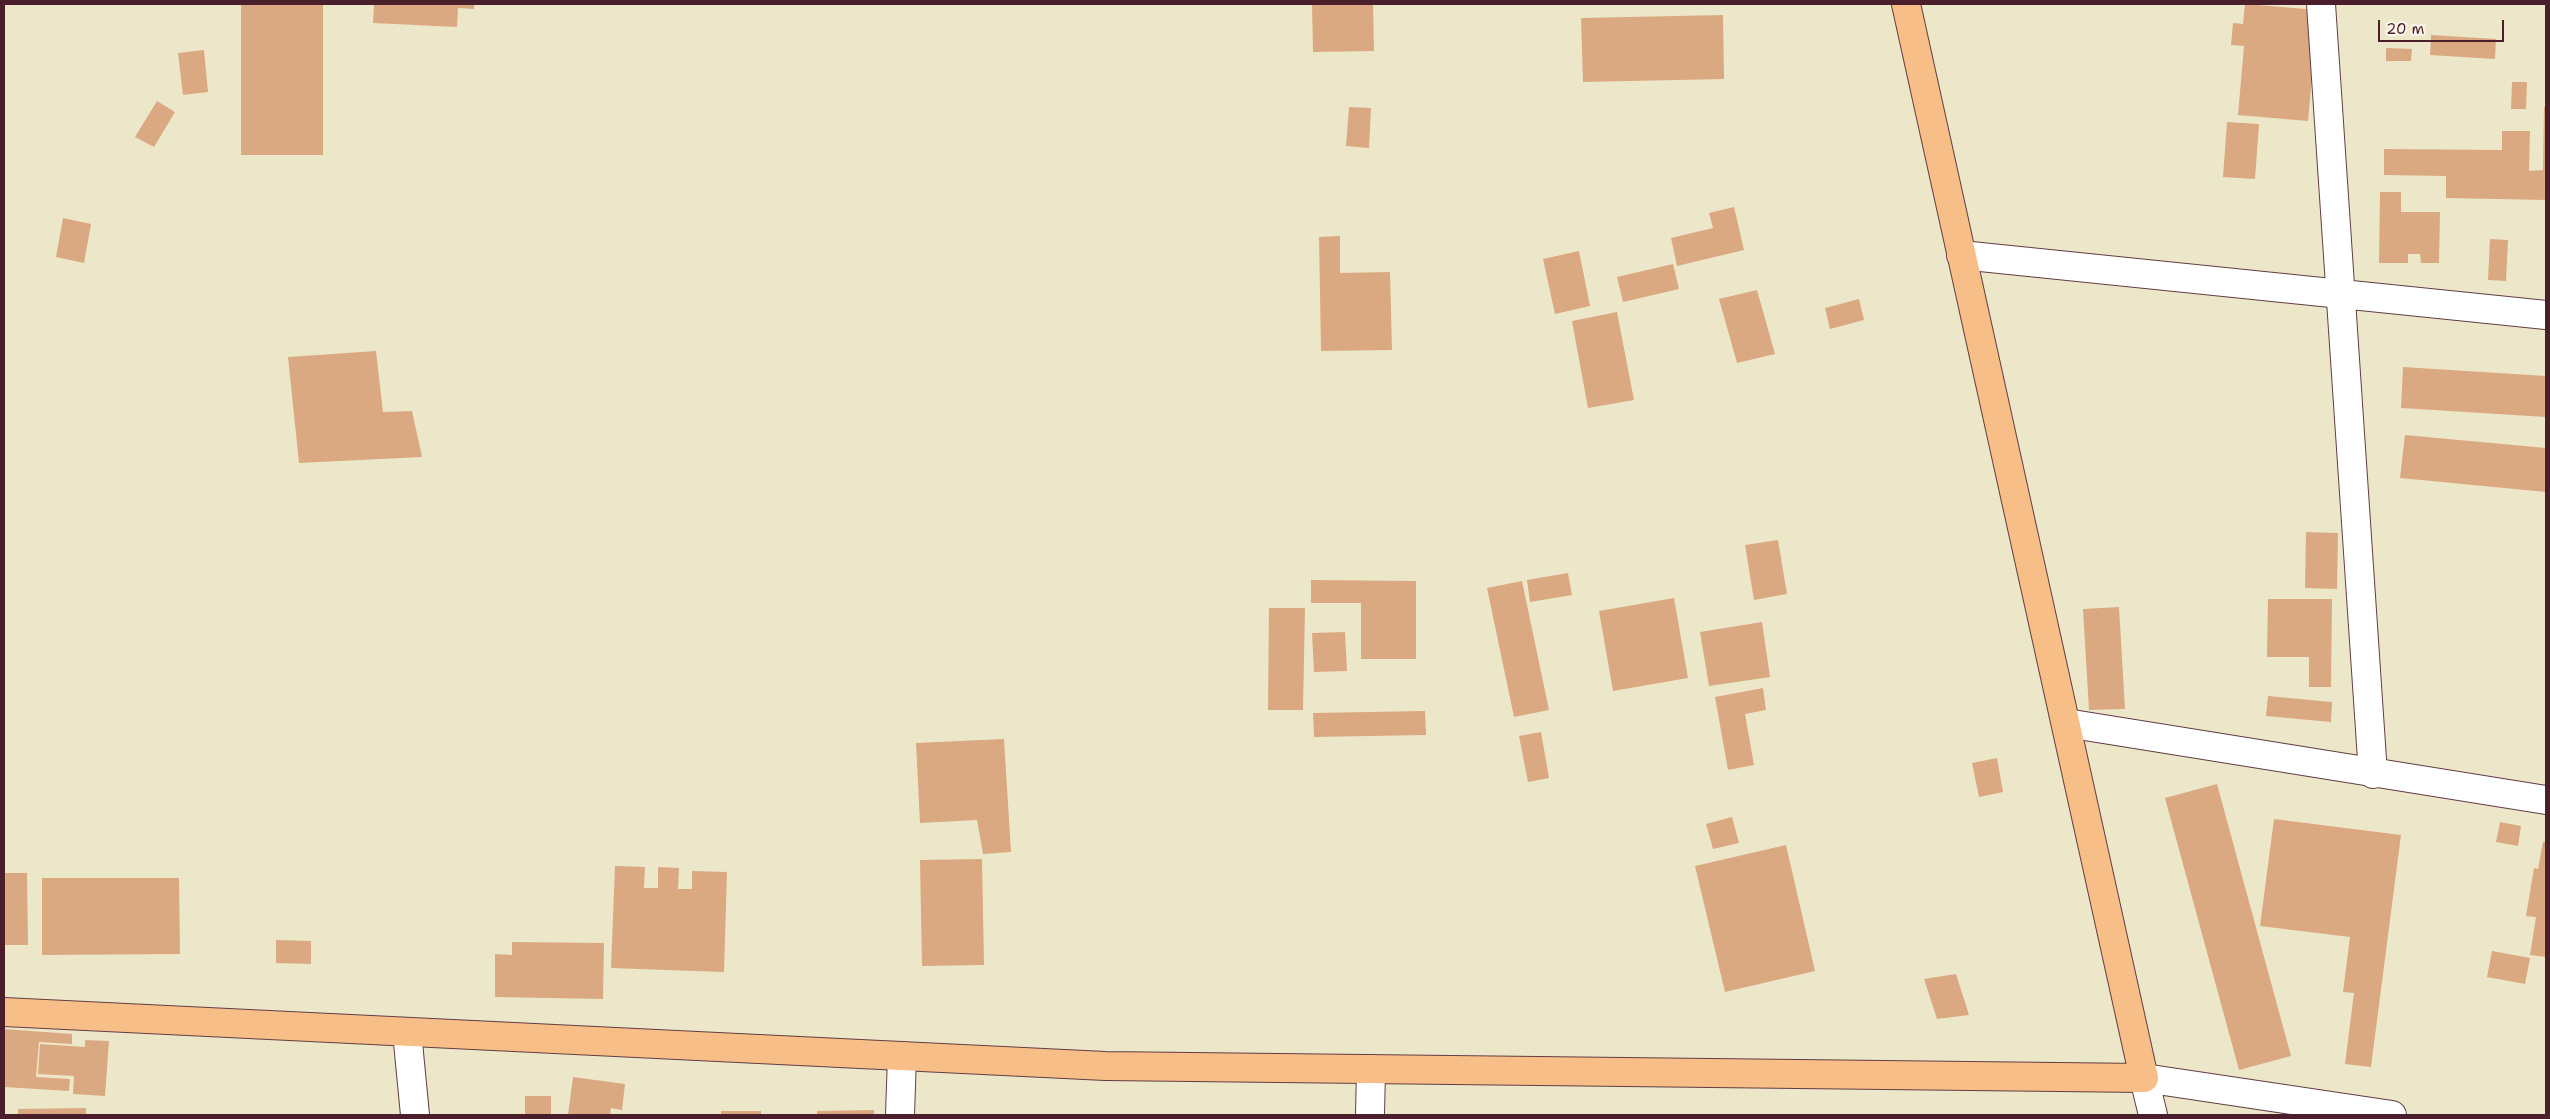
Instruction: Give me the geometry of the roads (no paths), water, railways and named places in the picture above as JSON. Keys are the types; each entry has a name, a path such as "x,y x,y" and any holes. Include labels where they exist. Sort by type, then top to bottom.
{"main road":[{"path":"4,1012 1105,1066 2144,1078 1906,4"}],"street":[{"path":"2321,4 2339,294 2373,774"},
{"path":"1961,254 2546,315"},
{"path":"2066,723 2373,774 2546,800"},
{"path":"407,1032 415,1115"},
{"path":"900,1115 902,1056"},
{"path":"1370,1115 1371,1069"},
{"path":"2153,1115 2144,1078 2392,1115"}]}
